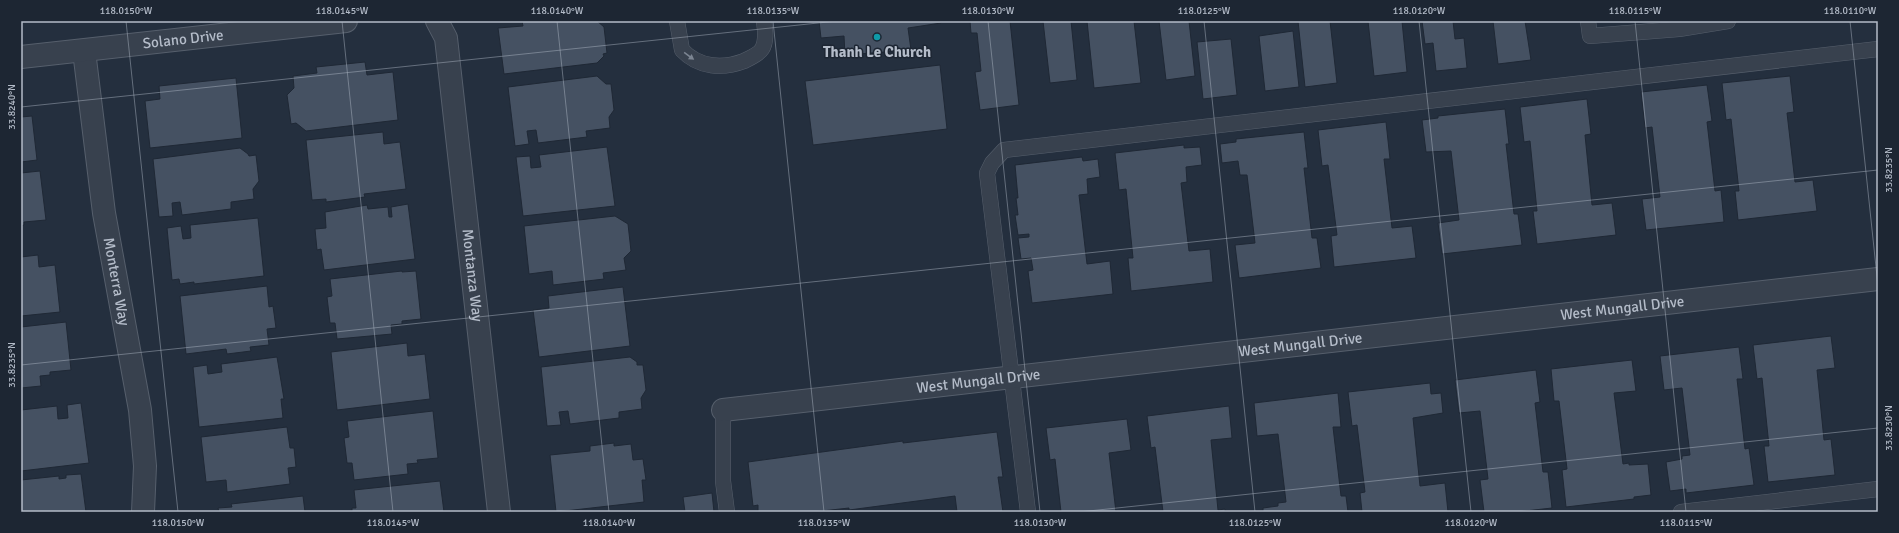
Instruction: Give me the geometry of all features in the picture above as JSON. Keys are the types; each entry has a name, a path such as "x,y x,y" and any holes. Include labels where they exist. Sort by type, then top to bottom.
{"street":[{"name":"Solano Drive","path":"21,57 84,51 274,24 346,21"},
{"name":"Montanza Way","path":"442,30 499,512"},
{"name":"Monterra Way","path":"84,51 104,213 140,410 145,466 143,512"},
{"name":"West Mungall Drive","path":"724,410 1878,279"}],"lane":[{"path":"677,21 682,50 695,60 711,66 731,66 751,58 762,48 765,35 764,21"},
{"path":"1588,21 1590,36 1679,28 1728,21"},
{"path":"1028,512 987,173 992,163 1004,150 1878,49"},
{"path":"724,410 723,481 727,512"},
{"path":"1681,512 1878,489"}],"building":[{"path":"522,21 597,21 604,27 607,53 603,54 604,56 597,63 504,74 498,28 523,26"},
{"name":"Thanh Le Church","path":"819,21 941,21 941,23 908,28 911,50 845,55 844,36 821,38"},
{"path":"970,21 1010,21 1019,105 980,110 975,72 981,71 977,33 971,33"},
{"path":"1043,21 1071,21 1077,80 1050,83"},
{"path":"1087,21 1134,21 1141,83 1094,88"},
{"path":"1159,21 1189,21 1195,76 1166,80"},
{"path":"1298,21 1330,21 1337,83 1305,87"},
{"path":"1368,21 1402,21 1407,72 1374,76"},
{"path":"1422,21 1453,21 1455,39 1464,38 1467,68 1436,71 1433,43 1425,44"},
{"path":"1493,21 1525,21 1531,60 1498,64"},
{"path":"1293,31 1299,87 1265,91 1259,36"},
{"path":"1231,39 1237,95 1203,99 1197,42"},
{"path":"365,62 367,75 393,72 398,120 306,131 296,123 291,124 287,95 294,88 293,76 317,73 316,67"},
{"path":"940,65 947,129 813,145 805,81"},
{"path":"597,76 606,84 611,84 614,110 609,117 610,128 586,131 587,137 538,143 536,130 527,131 529,144 515,146 508,87"},
{"path":"1790,76 1794,112 1787,113 1795,182 1813,180 1817,211 1738,220 1735,191 1739,191 1731,119 1726,120 1722,83"},
{"path":"236,78 242,138 150,148 145,101 160,99 159,86"},
{"path":"1707,85 1712,121 1707,122 1715,191 1721,190 1724,222 1646,230 1642,199 1660,197 1652,127 1645,128 1641,92"},
{"path":"1587,99 1591,134 1585,135 1592,205 1612,203 1616,235 1537,244 1533,211 1537,211 1530,141 1524,142 1520,107"},
{"path":"1505,109 1509,144 1506,144 1514,214 1518,214 1522,245 1442,254 1438,223 1459,220 1451,151 1426,152 1422,120 1438,118 1438,116"},
{"path":"32,116 37,160 21,162 21,117"},
{"path":"1386,122 1390,159 1384,159 1392,228 1412,226 1416,258 1334,267 1331,236 1337,235 1328,165 1322,166 1318,130"},
{"path":"383,132 384,144 400,142 406,189 364,194 365,197 326,202 326,199 312,200 306,140"},
{"path":"1304,132 1308,168 1304,168 1312,238 1317,238 1321,268 1239,278 1235,245 1255,243 1247,175 1240,175 1238,161 1222,163 1220,144 1236,142 1236,139"},
{"path":"1184,145 1184,148 1200,147 1202,165 1186,167 1187,182 1181,183 1189,251 1210,249 1213,282 1131,291 1128,258 1133,258 1126,189 1119,190 1115,153"},
{"path":"607,147 615,206 523,216 516,157 530,156 531,168 541,167 539,155"},
{"path":"240,148 249,156 256,155 259,181 253,189 254,199 231,202 231,209 182,215 180,202 172,203 173,216 159,217 153,159"},
{"path":"1082,157 1083,161 1098,159 1100,177 1087,179 1088,194 1079,195 1087,264 1110,261 1113,294 1032,303 1028,271 1033,270 1031,258 1021,259 1018,238 1029,237 1029,234 1018,235 1015,215 1018,215 1016,198 1018,198 1015,165"},
{"path":"40,171 46,220 24,222 24,225 21,226 21,173"},
{"path":"408,204 415,259 324,270 321,249 317,250 315,229 326,228 325,212 367,205 368,209 388,207 389,217 392,217 391,207"},
{"path":"615,216 628,224 631,251 624,258 626,270 603,273 604,279 553,285 552,271 529,274 524,226"},
{"path":"258,218 264,276 194,284 194,282 180,284 179,279 172,280 167,228 181,226 183,239 191,238 190,225"},
{"path":"38,255 39,267 55,265 60,312 21,316 21,257"},
{"path":"402,271 416,271 421,319 402,321 402,324 391,325 392,334 337,339 335,323 330,323 327,297 332,296 330,279"},
{"path":"267,286 269,307 273,306 276,328 267,329 269,345 250,347 251,351 227,354 226,349 186,354 180,296"},
{"path":"623,287 630,346 539,357 533,310 549,308 548,296"},
{"path":"66,322 71,370 50,372 50,375 40,376 41,386 21,388 21,327"},
{"path":"1831,336 1835,368 1817,370 1824,440 1831,439 1835,475 1768,482 1764,446 1769,446 1762,378 1757,379 1753,345"},
{"path":"407,343 408,356 425,354 430,399 337,410 331,352"},
{"path":"1739,347 1743,379 1737,379 1745,449 1749,448 1754,485 1686,493 1686,489 1670,491 1666,462 1682,459 1682,456 1690,455 1682,388 1664,390 1660,356"},
{"path":"277,357 284,399 281,399 283,418 199,427 193,367 207,365 208,374 222,372 221,364"},
{"path":"630,357 637,362 637,365 643,365 646,390 641,398 642,409 619,412 619,418 570,424 568,411 559,412 561,425 547,426 541,367"},
{"path":"1632,360 1636,391 1614,393 1623,464 1648,464 1651,495 1634,497 1634,499 1566,507 1562,470 1567,469 1559,401 1554,401 1551,369"},
{"path":"1536,370 1540,402 1535,403 1543,472 1548,472 1552,508 1516,512 1484,512 1480,480 1488,479 1480,411 1459,413 1455,380"},
{"path":"1430,383 1431,394 1441,393 1443,413 1413,418 1420,486 1445,483 1448,512 1362,512 1360,493 1365,492 1357,425 1352,426 1348,392"},
{"path":"1338,393 1341,427 1333,427 1341,496 1346,496 1348,512 1263,512 1263,508 1278,506 1278,503 1286,502 1278,434 1257,436 1254,403"},
{"path":"81,403 89,463 21,471 21,410 57,406 58,419 68,418 67,405"},
{"path":"1229,406 1232,438 1211,440 1218,510 1225,509 1225,512 1163,512 1155,447 1151,448 1147,416"},
{"path":"433,411 438,458 417,460 418,463 407,464 408,474 354,480 352,463 347,463 344,438 349,437 347,421"},
{"path":"1127,419 1131,450 1109,453 1116,512 1061,512 1055,459 1050,460 1046,428"},
{"path":"287,427 290,448 294,448 296,467 288,468 290,484 227,492 226,480 206,482 201,437"},
{"path":"997,432 1003,477 998,477 1003,512 957,512 955,496 849,510 849,508 813,512 758,512 758,505 753,506 748,462 903,441 903,443"},
{"path":"614,443 614,446 631,444 633,460 643,459 646,480 642,480 644,502 556,512 550,455 590,451 590,446"},
{"path":"81,474 86,512 21,512 21,480 59,476 59,479 66,478 66,475"},
{"path":"440,481 444,512 352,512 352,508 356,508 354,490"},
{"path":"712,493 714,512 685,512 683,497"},
{"path":"303,496 305,512 219,512 218,508 232,507 231,504"}],"place":[{"name":"Thanh Le Church","path":"877,37"}]}
